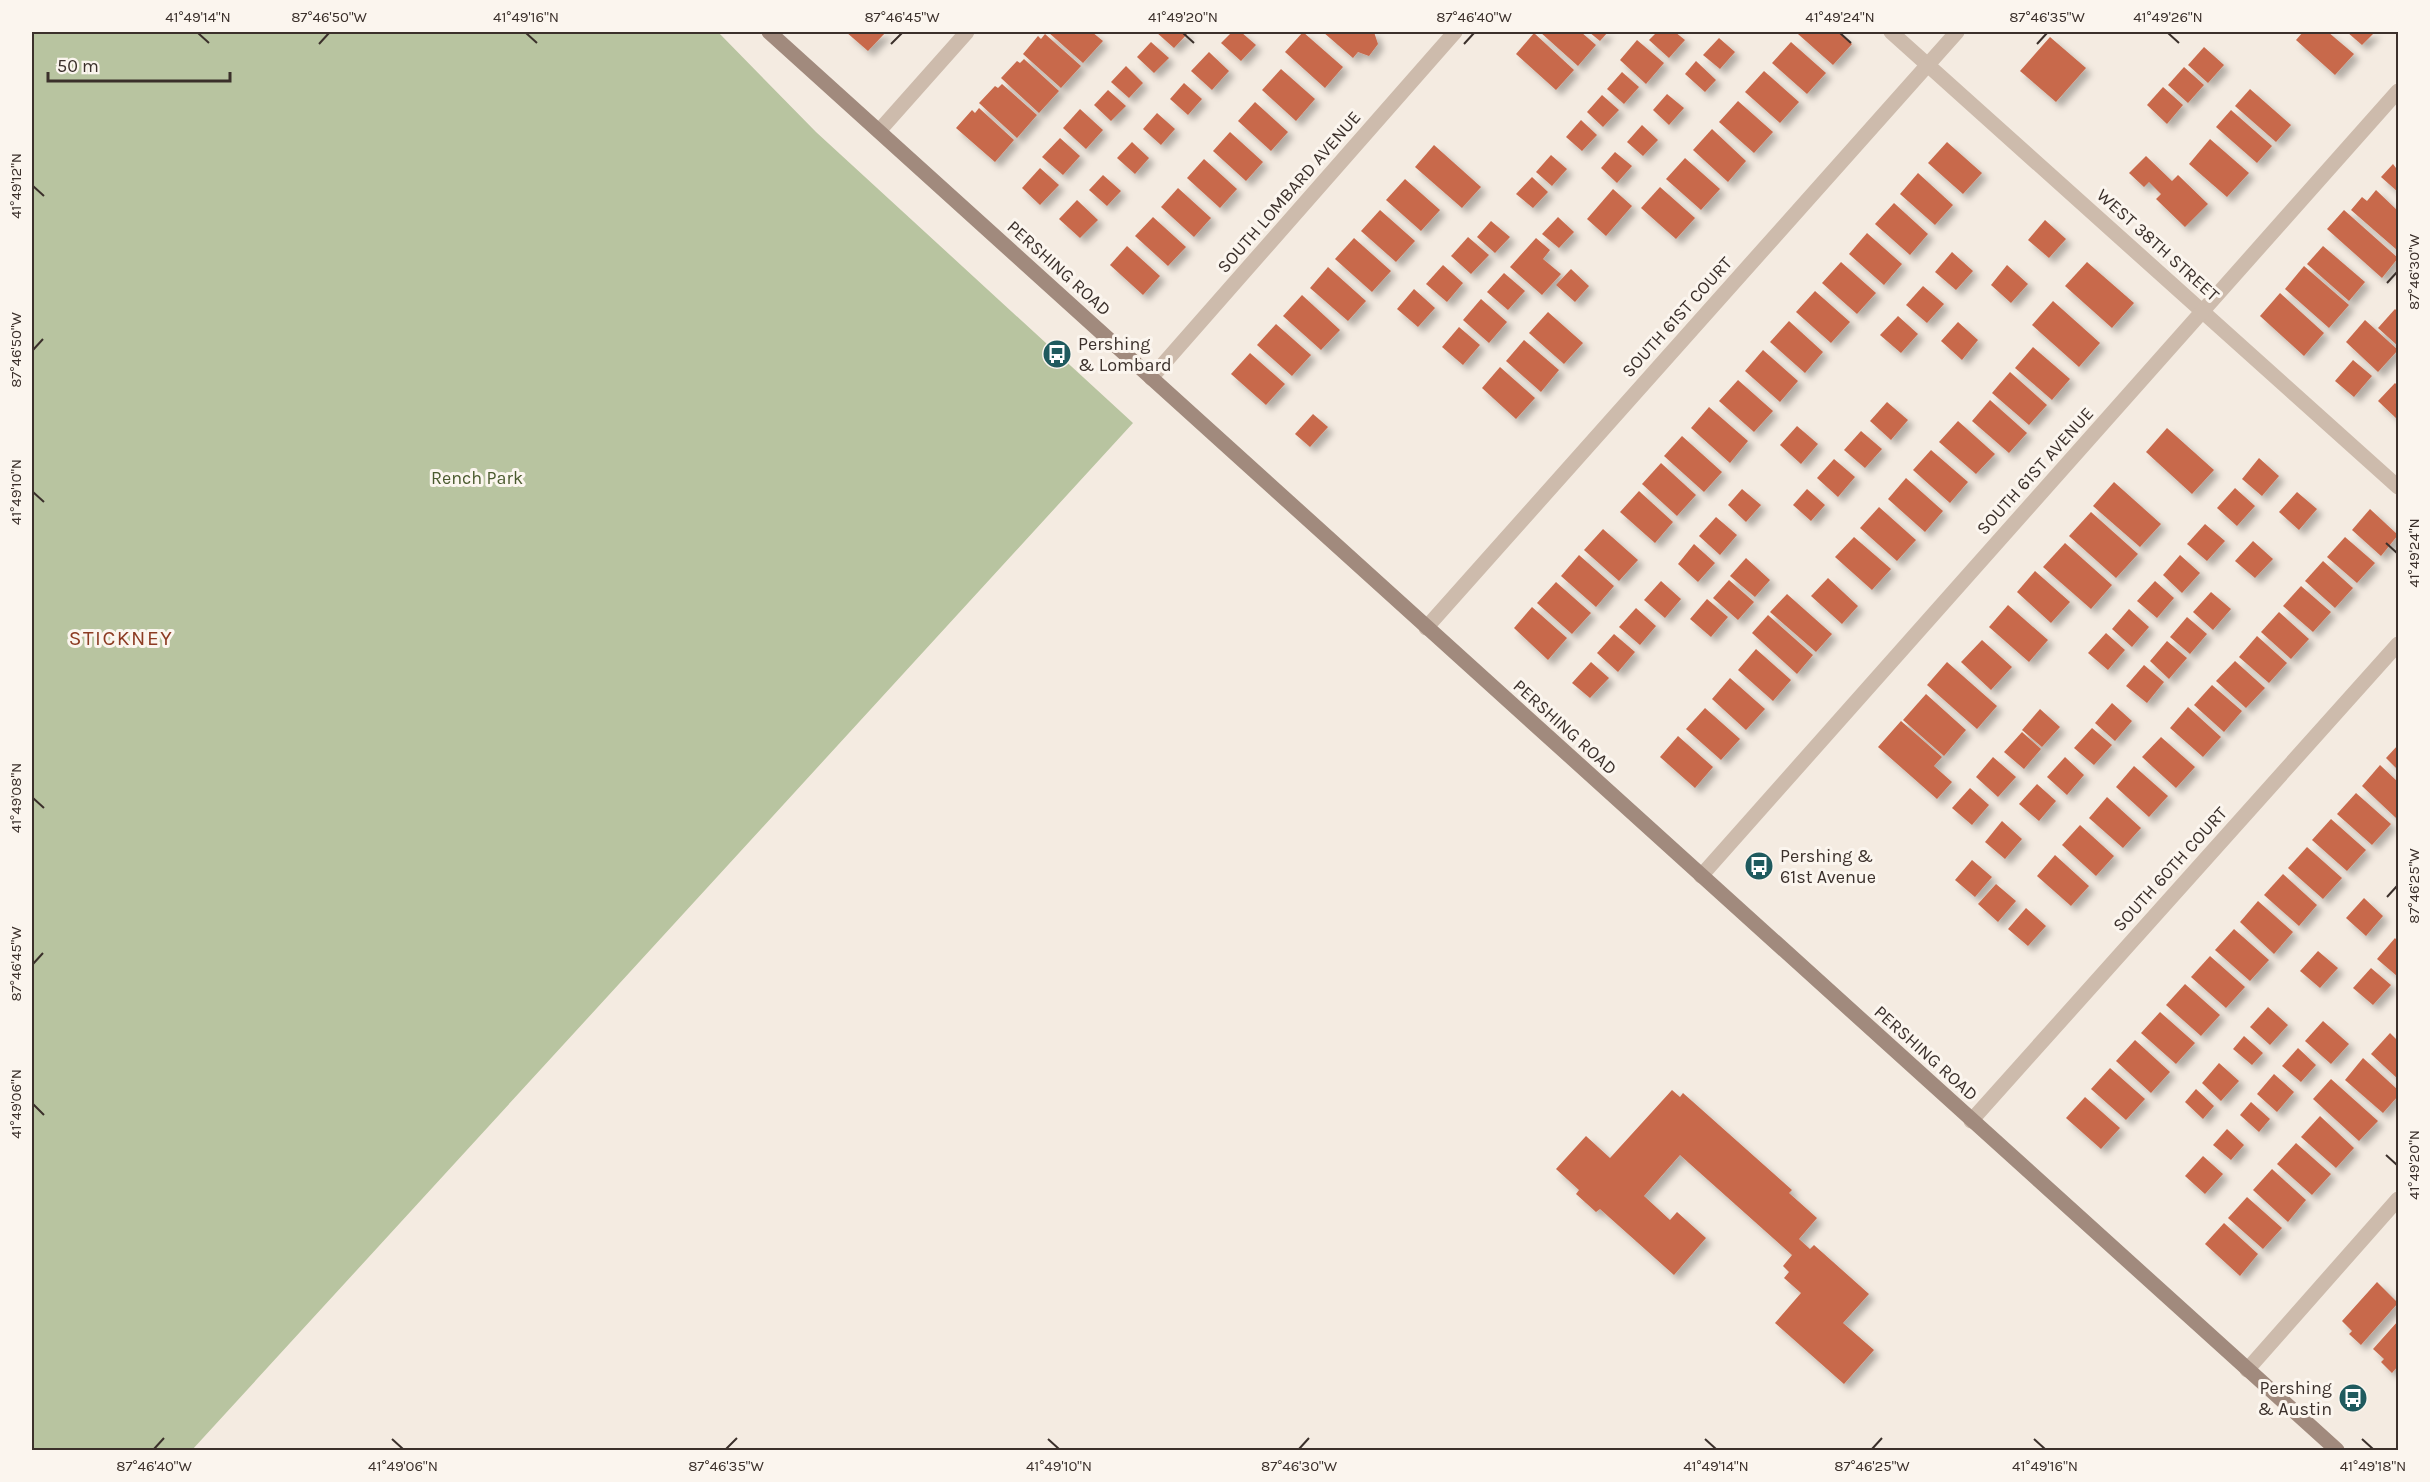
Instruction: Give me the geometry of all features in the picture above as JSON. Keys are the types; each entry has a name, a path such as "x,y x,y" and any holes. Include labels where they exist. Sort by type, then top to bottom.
{"main road":[{"name":"PERSHING ROAD","path":"769,32 2337,1450"}],"street":[{"path":"879,131 967,32"},
{"name":"SOUTH LOMBARD AVENUE","path":"1151,378 1455,32"},
{"name":"WEST 38TH STREET","path":"1891,32 2398,487"},
{"name":"SOUTH 61ST COURT","path":"1426,628 1957,32"},
{"name":"SOUTH 61ST AVENUE","path":"1701,876 2398,92"},
{"name":"SOUTH 60TH COURT","path":"1971,1121 2398,644"},
{"path":"2247,1370 2398,1199"}],"green space":[{"name":"Rench Park","path":"32,32 718,32 816,132 1133,423 192,1450 32,1450"}],"building":[{"path":"846,32 886,32 868,51"},
{"path":"1048,32 1092,32 1103,41 1083,63"},
{"path":"1156,32 1189,32 1174,48"},
{"path":"1232,32 1241,32 1256,45 1241,61 1221,43"},
{"path":"1303,32 1343,67 1325,88 1285,52"},
{"path":"1323,32 1374,32 1378,44 1369,56 1358,52 1353,58"},
{"path":"1540,32 1581,32 1596,45 1578,66"},
{"path":"1589,32 1608,32 1600,41"},
{"path":"1657,32 1675,32 1685,40 1669,58 1649,40"},
{"path":"1800,32 1838,32 1852,44 1833,65 1798,34"},
{"path":"2303,32 2328,32 2354,54 2335,75 2296,40"},
{"path":"2347,32 2375,32 2362,45"},
{"path":"1534,33 1574,70 1556,90 1516,54"},
{"path":"1045,34 1081,66 1061,88 1023,54 1038,36 1041,39"},
{"path":"2050,37 2086,68 2056,102 2020,71"},
{"path":"1719,38 1735,52 1720,69 1703,55"},
{"path":"1637,40 1664,63 1646,84 1620,60"},
{"path":"1151,42 1169,58 1154,73 1137,57"},
{"path":"1791,42 1826,73 1807,94 1772,63"},
{"path":"2204,47 2224,65 2208,83 2188,65"},
{"path":"1209,52 1229,71 1212,90 1191,71"},
{"path":"1024,59 1059,91 1039,113 1001,78 1017,61 1020,63"},
{"path":"1696,61 1716,80 1705,92 1685,74"},
{"path":"1126,66 1143,83 1129,98 1111,82"},
{"path":"2184,67 2204,85 2188,103 2168,85"},
{"path":"1281,69 1315,99 1296,121 1262,90"},
{"path":"1764,71 1799,102 1780,123 1745,92"},
{"path":"1622,72 1639,87 1624,104 1607,89"},
{"path":"1184,83 1202,99 1188,115 1170,99"},
{"path":"1002,84 1037,115 1017,138 979,103 995,86 998,88"},
{"path":"2163,87 2183,105 2167,124 2147,105"},
{"path":"2250,89 2291,125 2276,142 2235,106"},
{"path":"1108,90 1126,106 1111,121 1094,105"},
{"path":"1667,94 1684,108 1669,125 1653,110"},
{"path":"1602,95 1619,110 1603,127 1587,112"},
{"path":"1738,101 1773,132 1754,153 1719,122"},
{"path":"1255,102 1288,132 1271,151 1238,121"},
{"path":"979,108 1014,140 995,162 956,128 972,110 975,113"},
{"path":"1080,109 1103,130 1086,149 1063,128"},
{"path":"2231,110 2272,146 2257,163 2216,127"},
{"path":"1157,113 1175,129 1161,145 1143,129"},
{"path":"1581,120 1597,135 1582,151 1566,137"},
{"path":"1642,125 1658,140 1643,156 1627,142"},
{"path":"1712,129 1746,161 1728,182 1693,150"},
{"path":"1230,132 1263,162 1246,181 1213,151"},
{"path":"1060,138 1080,156 1063,175 1042,157"},
{"path":"2210,139 2249,173 2227,197 2189,164"},
{"path":"1132,142 1149,158 1135,174 1117,158"},
{"path":"1947,142 1982,173 1963,194 1928,163"},
{"path":"1434,145 1481,187 1462,208 1415,167"},
{"path":"1615,152 1632,166 1617,183 1601,168"},
{"path":"1551,155 1567,169 1552,186 1536,172"},
{"path":"2146,156 2172,181 2178,175 2208,204 2185,227 2156,199 2161,194 2149,182 2144,187 2129,173"},
{"path":"1685,158 1720,189 1701,210 1666,179"},
{"path":"1204,159 1237,189 1220,208 1187,178"},
{"path":"2393,164 2396,168 2398,166 2398,192 2381,177"},
{"path":"1040,168 1059,185 1040,205 1022,188"},
{"path":"1918,173 1953,205 1935,225 1900,194"},
{"path":"1103,175 1121,191 1107,206 1089,190"},
{"path":"1532,177 1548,192 1533,208 1516,194"},
{"path":"1405,179 1440,210 1421,231 1386,200"},
{"path":"1660,187 1695,218 1676,239 1641,208"},
{"path":"1178,188 1211,218 1194,237 1161,207"},
{"path":"1613,189 1632,206 1606,236 1587,219"},
{"path":"2376,190 2398,211 2397,250 2351,210 2362,197 2367,201"},
{"path":"1077,200 1098,220 1080,238 1059,219"},
{"path":"1894,203 1928,234 1910,255 1875,224"},
{"path":"1380,210 1415,241 1396,262 1361,231"},
{"path":"2344,210 2398,258 2382,278 2327,229"},
{"path":"1153,217 1186,247 1168,266 1135,236"},
{"path":"1558,217 1574,232 1559,248 1542,234"},
{"path":"2045,220 2066,239 2049,258 2028,240"},
{"path":"1491,221 1510,237 1495,253 1477,237"},
{"path":"1867,233 1902,264 1884,285 1849,254"},
{"path":"1468,237 1489,255 1471,274 1451,256"},
{"path":"1354,238 1391,271 1372,292 1335,259"},
{"path":"1536,238 1550,250 1543,259 1561,274 1542,295 1510,267"},
{"path":"1127,246 1160,276 1143,295 1110,265"},
{"path":"2323,246 2365,282 2349,301 2307,264"},
{"path":"1952,252 1973,271 1956,290 1935,272"},
{"path":"1841,262 1876,293 1857,314 1822,283"},
{"path":"2087,262 2134,303 2112,328 2065,286"},
{"path":"1443,265 1463,283 1447,302 1426,284"},
{"path":"2007,265 2028,284 2011,303 1991,285"},
{"path":"2304,266 2349,305 2329,328 2285,289"},
{"path":"1328,267 1366,301 1348,321 1310,288"},
{"path":"1571,269 1589,286 1575,302 1556,285"},
{"path":"1504,273 1525,291 1508,310 1487,292"},
{"path":"1923,286 1944,304 1927,323 1906,305"},
{"path":"1414,289 1435,308 1418,327 1397,309"},
{"path":"1815,291 1850,322 1831,343 1796,312"},
{"path":"2280,293 2324,333 2304,356 2260,316"},
{"path":"1302,295 1340,330 1321,350 1283,316"},
{"path":"1481,299 1507,322 1489,343 1463,320"},
{"path":"2053,301 2100,343 2079,367 2032,325"},
{"path":"2395,309 2398,312 2398,346 2378,328"},
{"path":"1548,312 1583,343 1564,364 1529,333"},
{"path":"1898,316 1918,334 1901,353 1880,335"},
{"path":"2365,320 2398,350 2378,372 2346,342"},
{"path":"1789,321 1823,352 1805,373 1770,342"},
{"path":"1958,322 1978,340 1962,360 1941,341"},
{"path":"1276,324 1311,355 1292,376 1257,345"},
{"path":"1459,327 1480,345 1463,365 1442,347"},
{"path":"1524,340 1559,370 1541,392 1506,361"},
{"path":"2033,347 2070,379 2052,400 2015,368"},
{"path":"1763,350 1798,381 1780,402 1745,371"},
{"path":"1250,353 1285,384 1266,405 1231,374"},
{"path":"2353,360 2372,376 2354,397 2335,381"},
{"path":"1500,367 1535,398 1516,419 1482,388"},
{"path":"2010,372 2047,405 2029,425 1992,393"},
{"path":"1738,380 1773,411 1754,432 1719,401"},
{"path":"2395,383 2398,386 2398,420 2378,401"},
{"path":"1990,400 2027,433 2009,453 1972,421"},
{"path":"1887,402 1908,420 1891,440 1870,421"},
{"path":"1709,407 1748,441 1730,463 1691,428"},
{"path":"1313,414 1328,427 1310,447 1295,434"},
{"path":"1958,421 1995,454 1976,474 1939,442"},
{"path":"1797,426 1818,444 1801,464 1780,445"},
{"path":"2167,428 2214,470 2192,494 2146,452"},
{"path":"1861,431 1882,449 1865,468 1844,450"},
{"path":"1682,436 1722,472 1704,492 1664,456"},
{"path":"1931,450 1968,482 1950,503 1913,470"},
{"path":"2259,458 2279,476 2262,496 2242,479"},
{"path":"1834,459 1855,477 1838,497 1817,478"},
{"path":"1661,463 1696,495 1677,516 1642,484"},
{"path":"1906,478 1943,511 1925,532 1888,499"},
{"path":"2114,482 2161,524 2140,547 2093,506"},
{"path":"2235,488 2255,506 2237,526 2217,508"},
{"path":"1742,489 1761,505 1746,522 1728,505"},
{"path":"1807,489 1825,505 1811,521 1793,505"},
{"path":"1639,491 1673,522 1655,543 1620,512"},
{"path":"2297,492 2317,509 2299,530 2279,512"},
{"path":"1879,507 1916,540 1897,561 1860,528"},
{"path":"2370,509 2398,535 2381,556 2352,530"},
{"path":"2091,512 2138,554 2116,578 2069,536"},
{"path":"1716,517 1737,535 1720,555 1699,536"},
{"path":"2205,524 2225,541 2207,561 2187,544"},
{"path":"1603,529 1638,560 1619,581 1584,550"},
{"path":"1854,537 1891,569 1872,590 1835,557"},
{"path":"2345,537 2375,563 2357,583 2327,557"},
{"path":"2253,541 2273,559 2255,578 2235,561"},
{"path":"2065,543 2112,585 2091,609 2043,567"},
{"path":"1694,544 1715,563 1698,582 1678,564"},
{"path":"1579,555 1614,586 1596,607 1561,576"},
{"path":"2180,555 2200,573 2182,593 2163,575"},
{"path":"1746,558 1770,580 1755,597 1730,576"},
{"path":"2323,561 2353,588 2335,608 2305,581"},
{"path":"2035,571 2070,602 2051,623 2017,592"},
{"path":"1828,578 1858,606 1842,624 1811,596"},
{"path":"1729,580 1754,602 1738,620 1713,598"},
{"path":"1661,581 1681,599 1665,618 1644,600"},
{"path":"2155,581 2174,598 2157,618 2137,601"},
{"path":"1556,582 1591,613 1572,634 1537,603"},
{"path":"2301,586 2331,612 2313,632 2283,606"},
{"path":"2211,592 2231,609 2213,630 2193,612"},
{"path":"1787,594 1832,634 1816,652 1770,612"},
{"path":"1707,599 1728,617 1711,637 1690,619"},
{"path":"2008,605 2048,640 2029,662 1989,627"},
{"path":"1532,607 1567,638 1548,660 1514,628"},
{"path":"1636,608 1656,626 1640,645 1619,627"},
{"path":"2129,609 2149,627 2132,647 2112,629"},
{"path":"2279,612 2309,639 2291,659 2261,632"},
{"path":"1768,615 1813,655 1797,674 1752,633"},
{"path":"2187,617 2207,634 2190,654 2170,637"},
{"path":"2106,633 2125,650 2108,670 2088,653"},
{"path":"1614,634 1635,652 1618,672 1597,653"},
{"path":"2257,636 2287,663 2269,683 2239,657"},
{"path":"1982,640 2012,667 1991,690 1961,662"},
{"path":"2167,641 2187,658 2169,679 2150,661"},
{"path":"1756,649 1791,680 1773,701 1738,670"},
{"path":"2235,661 2265,688 2246,708 2216,681"},
{"path":"1591,662 1609,678 1590,698 1572,683"},
{"path":"1947,662 1997,706 1977,729 1927,685"},
{"path":"2144,665 2164,682 2147,703 2126,686"},
{"path":"1730,678 1765,709 1746,730 1712,699"},
{"path":"2212,685 2242,711 2224,732 2194,705"},
{"path":"1926,694 1966,730 1944,756 1903,720"},
{"path":"2112,703 2132,721 2115,741 2095,723"},
{"path":"2188,707 2221,737 2203,757 2170,728"},
{"path":"1705,708 1740,739 1721,760 1686,729"},
{"path":"2040,709 2060,727 2042,747 2022,730"},
{"path":"1901,721 1942,757 1934,766 1952,782 1937,799 1878,747"},
{"path":"2092,728 2112,745 2094,765 2074,748"},
{"path":"2022,732 2041,749 2024,769 2004,752"},
{"path":"1678,736 1713,767 1695,788 1660,757"},
{"path":"2161,737 2195,767 2176,788 2142,757"},
{"path":"2398,745 2398,770 2386,758"},
{"path":"1993,757 2016,777 1998,797 1976,777"},
{"path":"2065,757 2084,775 2067,795 2047,777"},
{"path":"2380,765 2398,782 2396,818 2362,786"},
{"path":"2134,766 2168,796 2149,817 2116,787"},
{"path":"2037,784 2056,801 2039,821 2019,804"},
{"path":"1970,788 1989,805 1972,825 1952,808"},
{"path":"2356,793 2391,824 2372,845 2337,814"},
{"path":"2107,797 2141,828 2123,848 2089,818"},
{"path":"2331,819 2366,850 2347,871 2312,840"},
{"path":"2002,821 2022,839 2005,859 1985,842"},
{"path":"2080,825 2114,856 2096,876 2062,845"},
{"path":"2307,847 2342,878 2323,899 2288,868"},
{"path":"2055,855 2089,886 2071,906 2037,876"},
{"path":"1972,860 1992,877 1975,897 1955,880"},
{"path":"2283,874 2317,905 2299,926 2264,895"},
{"path":"1996,884 2016,901 1998,922 1978,904"},
{"path":"2364,898 2383,916 2366,936 2346,918"},
{"path":"2258,901 2293,932 2274,954 2240,922"},
{"path":"2026,908 2046,926 2028,946 2008,929"},
{"path":"2234,929 2269,960 2250,981 2215,950"},
{"path":"2395,938 2398,942 2397,976 2377,959"},
{"path":"2318,951 2338,968 2320,988 2300,971"},
{"path":"2210,956 2245,987 2226,1008 2191,977"},
{"path":"2371,968 2391,985 2373,1005 2353,988"},
{"path":"2185,984 2220,1015 2201,1036 2166,1005"},
{"path":"2268,1007 2288,1025 2270,1045 2250,1027"},
{"path":"2160,1012 2195,1043 2176,1064 2141,1033"},
{"path":"2323,1021 2349,1044 2331,1064 2305,1041"},
{"path":"2390,1033 2398,1041 2398,1079 2371,1054"},
{"path":"2244,1036 2263,1053 2252,1065 2233,1049"},
{"path":"2135,1040 2170,1072 2151,1093 2116,1061"},
{"path":"2298,1048 2316,1065 2301,1082 2282,1066"},
{"path":"2363,1058 2398,1090 2398,1096 2383,1113 2345,1080"},
{"path":"2219,1063 2239,1081 2221,1101 2202,1083"},
{"path":"2110,1068 2145,1099 2126,1120 2091,1089"},
{"path":"2274,1074 2294,1092 2277,1112 2257,1094"},
{"path":"2331,1079 2378,1121 2359,1141 2313,1099"},
{"path":"2196,1089 2214,1106 2203,1119 2185,1102"},
{"path":"1672,1090 1680,1097 1683,1093 1792,1190 1789,1193 1817,1218 1799,1239 1810,1249 1814,1245 1869,1294 1843,1323 1874,1350 1844,1384 1775,1323 1801,1293 1784,1278 1789,1272 1783,1266 1792,1255 1680,1155 1644,1196 1670,1220 1677,1212 1706,1238 1674,1275 1600,1209 1596,1212 1576,1194 1579,1190 1556,1169 1586,1136 1610,1158"},
{"path":"2085,1097 2120,1128 2101,1149 2066,1118"},
{"path":"2251,1102 2270,1119 2259,1132 2240,1115"},
{"path":"2320,1116 2354,1148 2336,1168 2301,1137"},
{"path":"2227,1129 2244,1145 2231,1160 2213,1145"},
{"path":"2296,1143 2331,1174 2312,1195 2277,1164"},
{"path":"2203,1156 2223,1174 2205,1194 2185,1176"},
{"path":"2272,1169 2306,1200 2288,1222 2253,1190"},
{"path":"2247,1197 2282,1228 2263,1249 2228,1218"},
{"path":"2224,1223 2258,1254 2240,1276 2205,1244"},
{"path":"2377,1282 2398,1303 2361,1345 2349,1334 2352,1331 2342,1321"},
{"path":"2398,1321 2398,1366 2392,1373 2381,1362 2384,1359 2373,1349"}],"place":[{"name":"Pershing & Lombard","path":"1057,354"},
{"name":"Pershing & 61st Avenue","path":"1759,866"},
{"name":"Pershing & Austin","path":"2353,1398"}],"district":[{"name":"STICKNEY","path":"121,638"}]}
